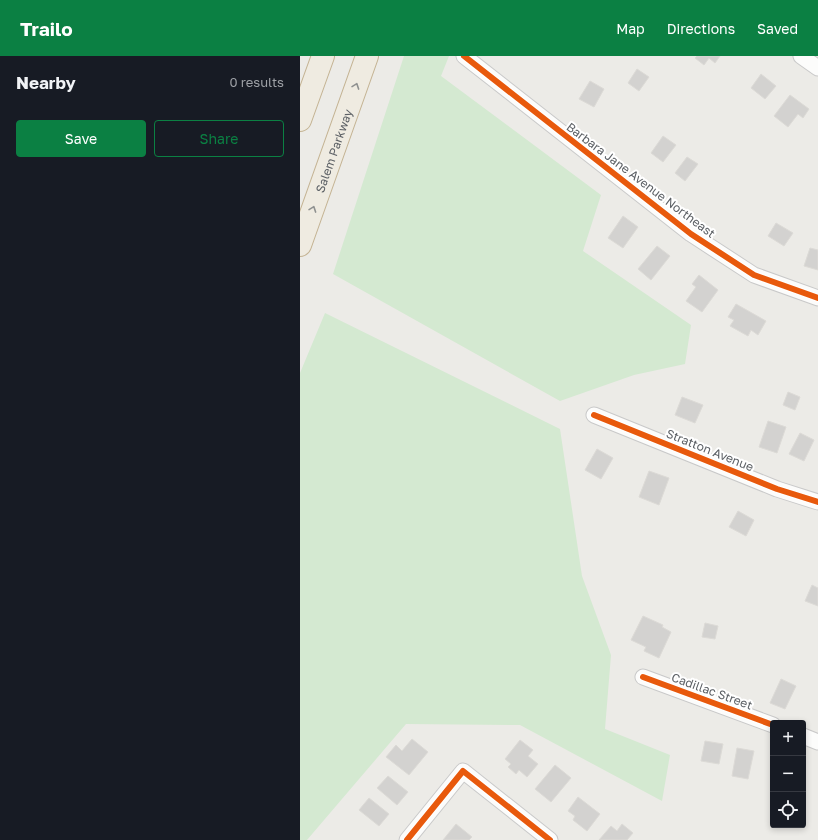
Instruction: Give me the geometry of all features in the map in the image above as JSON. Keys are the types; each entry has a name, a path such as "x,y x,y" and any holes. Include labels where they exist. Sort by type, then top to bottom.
{"highway":[{"path":"300,120 323,56"},
{"name":"Salem Parkway","path":"300,245 367,56"}],"street":[{"name":"Barbara Jane Avenue Northeast","path":"464,56 691,234 754,275 818,298"},
{"path":"801,56 818,68"},
{"name":"Stratton Avenue","path":"594,415 777,489 818,502"},
{"name":"Cadillac Street","path":"643,677 770,724"},
{"path":"806,737 818,742"},
{"path":"407,840 463,771 550,840"}],"green space":[{"path":"404,56 449,56 441,76 601,195 583,251 691,325 685,364 634,375 560,401 333,274"},
{"path":"325,313 560,429 582,576 611,655 605,729 670,755 662,801 520,725 406,724 307,840 300,840 300,373"}],"building":[{"path":"697,56 720,56 715,63 709,58 704,65 695,58"},
{"path":"637,69 649,77 639,91 628,83"},
{"path":"761,74 776,86 765,99 751,88"},
{"path":"590,81 604,89 594,107 579,99"},
{"path":"790,95 809,109 803,118 798,114 788,127 774,116"},
{"path":"663,136 676,145 663,162 651,153"},
{"path":"687,157 698,164 685,181 675,173"},
{"path":"623,216 638,227 623,248 608,238"},
{"path":"776,223 793,233 784,246 768,236"},
{"path":"657,246 670,256 651,280 638,269"},
{"path":"810,248 818,250 818,270 804,266"},
{"path":"699,275 718,290 702,312 686,301 696,287 692,284"},
{"path":"736,304 766,321 758,335 751,330 748,336 730,326 734,320 728,317"},
{"path":"788,392 800,397 795,410 783,405"},
{"path":"682,397 703,405 695,423 675,415"},
{"path":"768,421 786,427 777,453 759,447"},
{"path":"800,433 814,440 804,461 789,454"},
{"path":"597,449 613,458 601,479 585,470"},
{"path":"649,471 669,478 659,505 639,497"},
{"path":"738,511 754,520 746,536 729,527"},
{"path":"812,585 818,588 818,606 805,601"},
{"path":"643,616 663,625 662,627 671,632 659,658 644,651 646,647 631,640"},
{"path":"705,623 718,626 715,639 702,637"},
{"path":"781,679 796,686 785,709 770,703"},
{"path":"412,739 428,752 409,775 386,757 396,745 402,751"},
{"path":"520,740 533,750 528,756 538,764 527,777 519,770 516,774 508,767 511,764 505,759"},
{"path":"705,741 723,744 719,764 701,761"},
{"path":"737,748 754,751 748,779 732,776"},
{"path":"555,765 571,778 551,802 535,789"},
{"path":"388,776 408,792 397,805 377,788"},
{"path":"578,797 600,814 587,831 573,820 575,816 568,811"},
{"path":"369,798 389,814 379,826 359,810"},
{"path":"456,824 472,837 469,840 443,840"},
{"path":"622,824 633,833 627,840 599,840 611,826 617,831"}],"cycle path":[{"path":"464,56 691,234 754,275 818,298"},
{"path":"594,415 777,489 818,502"},
{"path":"643,677 770,724"},
{"path":"407,840 463,771 550,840"}]}
